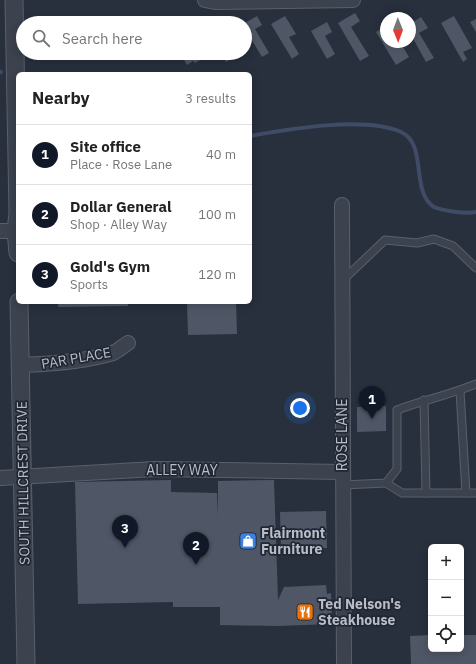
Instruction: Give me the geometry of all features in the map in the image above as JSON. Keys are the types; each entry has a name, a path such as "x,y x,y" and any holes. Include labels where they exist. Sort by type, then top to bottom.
{"street":[{"path":"14,0 16,17"},
{"path":"205,0 215,2 353,0"},
{"path":"19,60 19,72"},
{"name":"ROSE LANE","path":"342,205 344,664"},
{"path":"16,216 8,231 16,249"},
{"name":"SOUTH HILLCREST DRIVE","path":"19,304 26,664"},
{"name":"PAR PLACE","path":"21,365 38,365 93,358 114,352 128,343"},
{"name":"ALLEY WAY","path":"0,478 155,469 343,478"}],"lane":[{"path":"342,281 385,240 417,243 434,239 453,246 476,268"},
{"path":"386,483 397,469 396,410 424,400 460,391 476,384"},
{"path":"460,391 466,493"},
{"path":"424,400 426,493"},
{"path":"343,478 386,483 402,493 476,493"}],"building":[{"path":"355,13 360,21 351,27 369,56 360,61 338,23"},
{"path":"257,16 262,25 255,29 269,53 262,57 252,41 252,19"},
{"path":"285,16 296,34 289,37 299,54 292,59 271,24"},
{"path":"454,16 472,48 463,52 467,59 463,62 441,23"},
{"path":"421,17 428,28 419,33 434,58 426,62 416,44 416,20"},
{"path":"476,19 476,32 470,22"},
{"path":"327,22 332,32 325,36 335,54 327,59 311,31"},
{"path":"380,30 380,39 376,32"},
{"path":"386,48 404,48 409,57 396,65"},
{"path":"184,60 200,60 195,63 193,61 187,65"},
{"path":"58,304 128,304 128,306 58,307"},
{"path":"187,304 236,304 237,334 188,335"},
{"path":"386,406 386,431 357,432 357,407"},
{"path":"171,480 171,492 217,493 218,516 218,481 274,480 278,600 284,587 326,585 327,594 331,593 332,624 277,626 220,625 220,607 173,607 173,602 78,604 75,482"},
{"path":"326,511 327,548 281,549 280,512"},
{"path":"428,635 428,652 464,652 464,635 476,635 476,664 411,664 410,636"}],"waterway":[{"path":"252,136 305,127 347,124 385,127 401,132 409,138 414,147 420,180 427,200 434,207 439,209 462,213 476,212"}],"place":[{"name":"Site office","path":"372,419"},
{"name":"Flairmont Furniture","path":"248,541"},
{"name":"Gold's Gym","path":"125,548"},
{"name":"Dollar General","path":"196,565"},
{"name":"Ted Nelson's Steakhouse","path":"305,612"}]}
